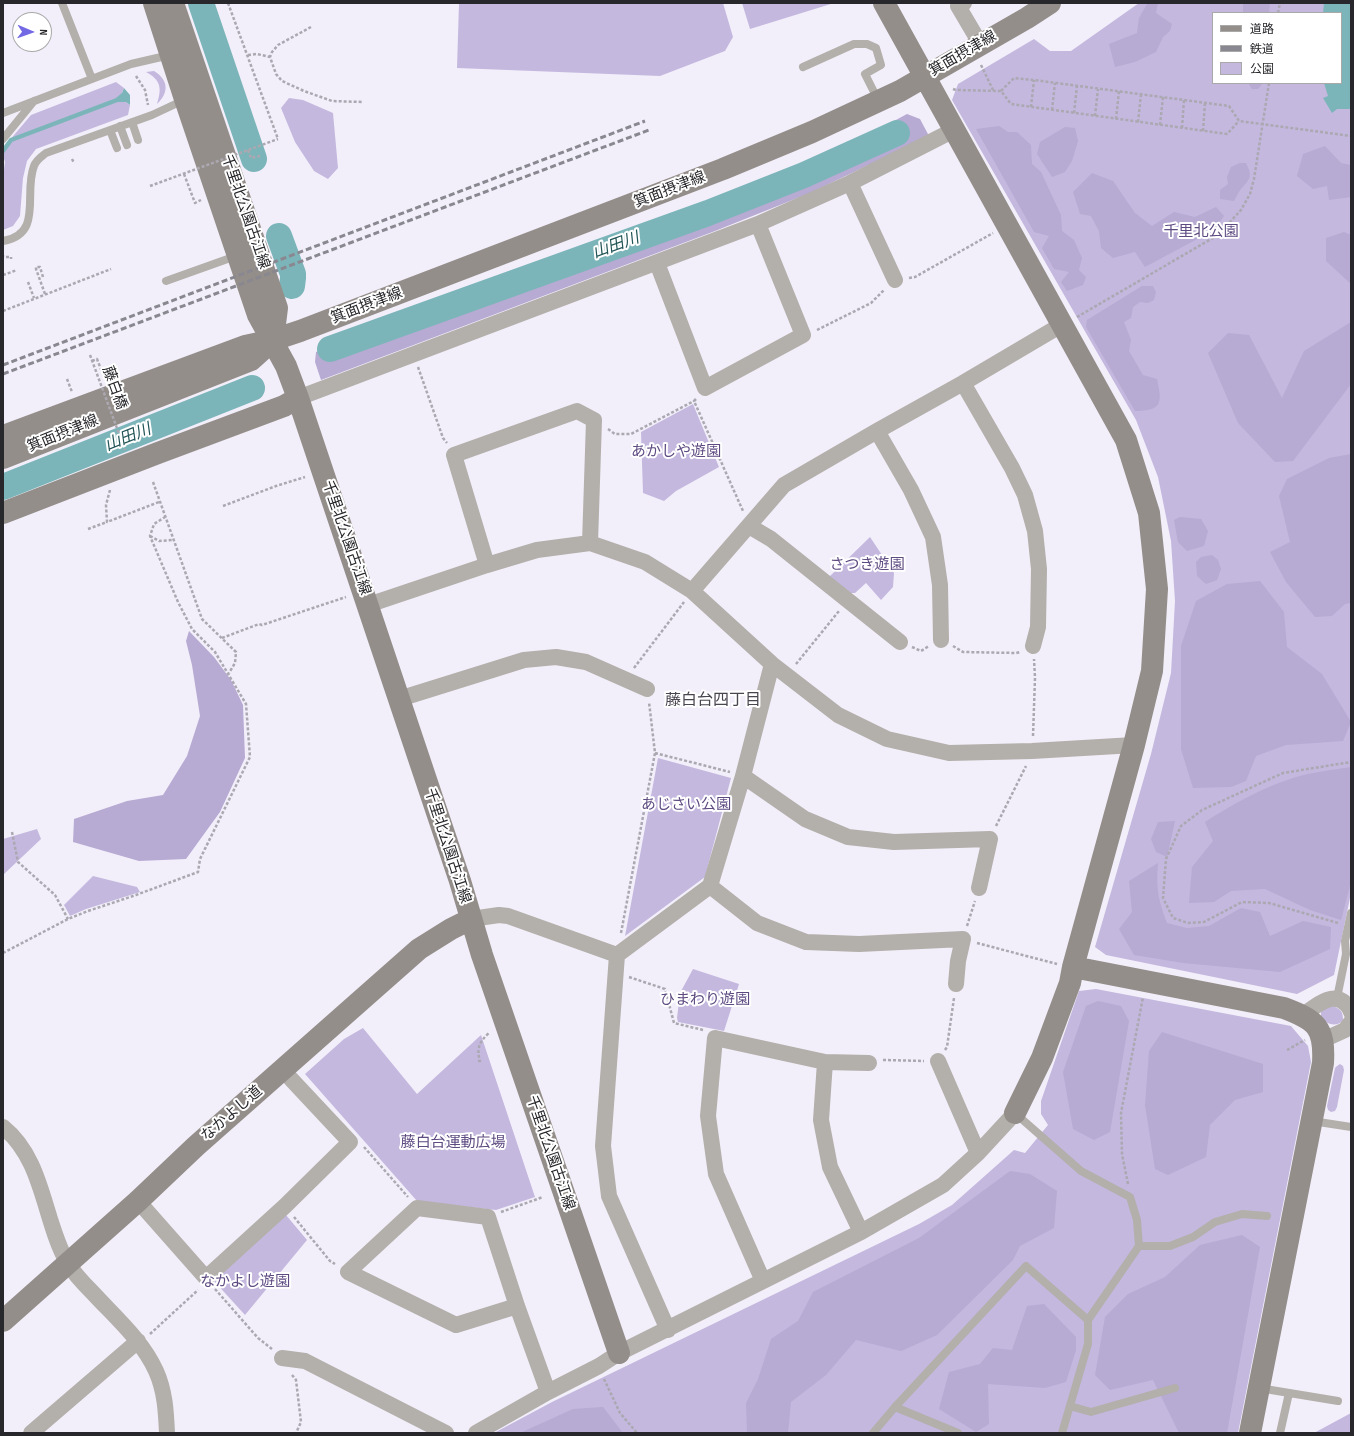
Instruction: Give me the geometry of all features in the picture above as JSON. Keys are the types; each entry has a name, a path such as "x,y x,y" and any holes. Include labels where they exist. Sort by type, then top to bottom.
{"street":[{"path":"154,3 181,54"},
{"path":"173,3 181,54 193,92"},
{"path":"476,1433 548,1392 599,1366 619,1353 668,1330 861,1232 943,1185 978,1153 1016,1113 1042,1058 1070,982 1066,966 1134,745 1152,671 1156,589 1149,514 1126,440 1069,321 1007,224 884,3"},
{"path":"964,3 958,6 980,54"},
{"name":"箕面摂津線","path":"3,436 245,346 273,340 308,328 723,169 812,132 900,91 925,76 980,54 1050,3"},
{"name":"千里北公園古江線","path":"193,92 237,256 258,315 286,366 298,398 460,881 484,962 619,1353"},
{"name":"千里北公園古江線","path":"193,92 277,308 273,340"},
{"path":"3,513 284,406 298,398 758,224 850,183 954,130"},
{"path":"850,183 895,280"},
{"path":"657,263 705,388 803,335 758,224"},
{"path":"692,591 784,485 1069,321"},
{"name":"箕面摂津線","path":"3,458 251,360 273,340"},
{"path":"963,383 1012,468 1025,495 1035,530 1039,569 1038,627 1033,646"},
{"path":"488,565 454,455 577,411 594,420 590,543"},
{"path":"877,431 911,490 933,537 940,585 941,640"},
{"path":"749,526 771,539 900,642"},
{"path":"368,605 537,550 590,543 645,562 692,591 772,664 838,715 887,739 949,753 1032,751 1134,745"},
{"path":"399,699 524,660 556,657 586,662 647,689"},
{"path":"616,955 710,886 743,776 772,664"},
{"path":"743,776 805,819 848,837 894,842 990,839 979,888"},
{"path":"710,886 757,923 806,942 858,944 963,939 958,961 956,984"},
{"path":"472,919 508,916 616,955"},
{"name":"なかよし道","path":"3,1321 138,1201 196,1146 283,1070 321,1034 419,949 451,929 472,919"},
{"path":"616,955 603,1146 609,1196 668,1330"},
{"path":"1066,966 1284,1008 1303,1015 1316,1026 1315,1040 1323,1063 1250,1433"},
{"path":"1303,1015 1326,999 1337,998 1342,1000 1351,1013 1345,1030 1315,1040"},
{"path":"763,1281 716,1174 708,1116 715,1038 825,1062 869,1064"},
{"path":"938,1061 978,1153"},
{"path":"825,1062 821,1120 830,1167 861,1232"},
{"path":"138,1201 206,1278 285,1206 350,1142 283,1070"},
{"path":"3,1127 12,1134 33,1166 60,1247 68,1264 81,1281 138,1341 156,1370 166,1404 167,1433"},
{"path":"517,1306 456,1325 348,1272 418,1208 488,1217 517,1306 548,1392"},
{"path":"32,1433 138,1341"},
{"path":"282,1358 306,1361 446,1433"}],"lane":[{"path":"62,3 92,79"},
{"path":"803,67 854,44 867,44 876,48 881,65 865,74 878,101"},
{"path":"3,113 131,64 181,54"},
{"path":"3,241 12,240 20,235 27,227 32,176 34,166 39,158 46,153 152,115 193,92"},
{"path":"3,139 35,100"},
{"path":"132,122 138,140"},
{"path":"120,126 127,145"},
{"path":"110,130 118,148"},
{"path":"166,281 237,256"},
{"path":"1337,998 1346,954 1348,926 1351,913"},
{"path":"1016,1113 1081,1171 1130,1197 1137,1220 1139,1246 1088,1320 1088,1344 1062,1433"},
{"path":"1311,1120 1351,1127"},
{"path":"1139,1246 1170,1246 1193,1237 1215,1222 1242,1214 1267,1216"},
{"path":"873,1433 895,1407 1026,1266 1088,1320"},
{"path":"1070,1406 1091,1412 1176,1388"},
{"path":"1259,1388 1338,1401"},
{"path":"1280,1433 1289,1393"},
{"path":"895,1407 958,1433"}],"path":[{"path":"150,186 278,139 228,3"},
{"path":"311,27 278,45 272,52 270,57 276,74 282,80 304,91 332,101 363,102"},
{"path":"248,55 257,54 270,57"},
{"path":"980,54 993,90"},
{"path":"136,76 144,90 148,105"},
{"path":"1001,91 1014,78 1034,80 1229,106 1239,121 1351,136"},
{"path":"1031,107 1034,80"},
{"path":"1052,110 1055,83"},
{"path":"1069,321 1218,235 1241,210 1250,194 1257,166 1269,84"},
{"path":"1074,113 1077,86"},
{"path":"951,88 956,90 1001,91 1011,104 1227,134 1239,121"},
{"path":"1095,116 1098,89"},
{"path":"1116,119 1119,91"},
{"path":"1138,122 1141,94"},
{"path":"1160,125 1163,97"},
{"path":"1182,128 1184,100"},
{"path":"1202,131 1205,103"},
{"path":"248,150 251,158 260,156"},
{"path":"72,159 74,163"},
{"path":"184,174 195,203 201,200"},
{"path":"803,335 823,328 871,302 895,280 914,277 1007,224"},
{"path":"3,255 3,257 11,257 11,259"},
{"path":"43,277 40,267 38,266 36,269 45,294"},
{"path":"3,310 111,269"},
{"path":"3,275 17,270"},
{"path":"28,282 34,298"},
{"path":"413,354 443,438 454,455"},
{"name":"藤白橋","path":"90,356 125,450"},
{"path":"92,361 97,359 102,372"},
{"path":"67,379 73,396"},
{"path":"594,420 615,434 631,434 694,401 705,388"},
{"path":"694,401 749,526"},
{"path":"223,506 276,486 308,476"},
{"path":"153,482 202,619 236,652 235,663 229,674"},
{"path":"107,522 106,505 110,491 108,484"},
{"path":"88,530 159,502"},
{"path":"3,953 68,919 198,872 200,859 250,757 246,704 215,652 192,629 178,602 150,536 154,524 165,517"},
{"path":"150,536 159,540 174,540"},
{"path":"625,680 692,591"},
{"path":"222,638 259,624 262,625 348,596"},
{"path":"788,675 847,601"},
{"path":"941,640 963,652 1016,653 1033,646 1036,678 1032,751 1020,780 990,839"},
{"path":"620,934 655,753 647,689"},
{"path":"655,753 743,776"},
{"path":"1348,926 1269,903 1242,902 1204,922 1188,923 1173,918 1163,898 1166,859 1181,826 1202,810 1283,773 1351,762"},
{"path":"12,832 18,862 55,895 68,919"},
{"path":"979,888 963,939 1066,966"},
{"path":"615,973 665,989 674,1023 708,1032 715,1038"},
{"path":"869,1064 878,1060 938,1061 947,1047 956,984"},
{"path":"1130,1197 1122,1154 1121,1113 1144,993"},
{"path":"478,1062 480,1061 478,1054 480,1041 489,1033"},
{"path":"1287,1050 1315,1040"},
{"path":"488,1217 544,1197"},
{"path":"285,1206 330,1261 348,1272"},
{"path":"138,1341 145,1338 197,1291 206,1278 258,1338 282,1358 296,1380 301,1422 296,1433"},
{"path":"603,1375 620,1413 637,1433"}],"green space":[{"path":"459,3 723,3 733,37 725,51 660,76 457,68"},
{"path":"742,3 834,3 750,29"},
{"name":"千里北公園","path":"1139,3 1351,3 1351,893 1334,975 1297,994 1106,955 1095,947 1151,754 1171,673 1175,601 1171,541 1158,477 1136,420 952,100 958,84 1034,39 1050,51 1071,51"},
{"path":"1158,3 1156,13 1172,24 1170,31 1163,37 1156,52 1135,62 1115,67 1109,44 1137,33 1139,18 1147,4"},
{"path":"1243,3 1270,3 1269,12 1243,12"},
{"path":"154,71 165,82 166,87 164,95 157,104 160,93 159,85 155,78 146,72"},
{"path":"116,82 124,88 122,93 126,102 130,105 128,115 36,149 27,161 23,178 20,216 13,226 3,230 3,177 5,162 3,148 31,115"},
{"path":"1249,84 1262,84 1258,89 1252,89"},
{"path":"289,98 303,100 333,113 338,168 328,179 314,171 295,142 281,108"},
{"path":"907,114 920,119 929,136 810,193 715,231 321,380 315,362 316,352 327,348 329,353 709,215 805,177 900,135 894,121"},
{"path":"999,126 1008,132 1017,132 1031,145 1032,164 1041,172 1061,215 1062,231 1074,240 1082,258 1079,270 1086,277 1083,285 1067,291 1061,282 1069,272 1054,269 1042,248 1049,236 1034,232 976,129"},
{"path":"1065,127 1075,128 1078,141 1072,161 1065,172 1052,177 1037,154 1040,142"},
{"path":"1325,146 1341,163 1351,165 1351,197 1329,200 1327,186 1313,189 1297,176 1303,154"},
{"path":"1240,163 1246,163 1250,178 1240,190 1234,201 1220,199 1220,190 1228,184 1227,177 1231,167"},
{"path":"1092,173 1113,181 1135,213 1152,226 1174,212 1195,217 1216,207 1224,216 1214,230 1145,267 1135,252 1113,258 1101,248 1099,231 1091,216 1080,214 1073,192"},
{"path":"1344,232 1351,235 1351,284 1326,261 1326,238"},
{"path":"1142,286 1153,286 1156,292 1154,300 1148,303 1140,302 1133,307 1131,318 1124,322 1131,340 1129,351 1143,375 1157,379 1160,399 1156,407 1144,411 1135,411 1086,327 1087,320"},
{"path":"1351,322 1351,384 1293,461 1275,462 1238,423 1208,353 1228,333 1249,335 1282,398 1304,351"},
{"name":"あかしや遊園","path":"693,404 719,467 676,491 664,501 643,493 641,432"},
{"path":"1351,454 1351,603 1345,604 1332,616 1315,617 1286,582 1270,552 1290,542 1279,496 1287,479 1329,458"},
{"path":"1180,517 1201,519 1208,531 1204,546 1187,551 1178,542 1174,520"},
{"name":"さつき遊園","path":"870,537 894,573 893,587 881,600 866,583 855,593 847,593 829,577"},
{"path":"1212,555 1218,560 1221,569 1217,580 1206,584 1197,576 1196,562 1201,557"},
{"path":"1260,581 1284,612 1287,647 1322,674 1351,722 1343,741 1286,745 1256,756 1246,781 1231,787 1193,788 1181,749 1181,646 1196,601 1227,584"},
{"path":"189,631 214,657 231,680 243,705 245,758 220,812 186,859 139,861 73,842 74,819 127,801 163,795 187,756 200,716 192,665 186,641"},
{"name":"あじさい公園","path":"658,758 731,778 705,877 625,936"},
{"path":"1351,767 1351,882 1341,920 1310,910 1265,889 1231,891 1214,902 1189,903 1192,867 1213,841 1205,822 1248,797 1281,782 1307,774"},
{"path":"1175,821 1167,857 1156,852 1151,839 1158,822"},
{"path":"37,829 41,839 3,875 3,839"},
{"path":"1158,863 1158,893 1167,923 1187,928 1209,926 1241,908 1260,912 1270,936 1303,921 1331,927 1330,949 1280,972 1183,963 1134,955 1119,929 1132,912 1129,881"},
{"path":"93,876 137,887 140,892 86,909 70,916 64,905"},
{"name":"ひまわり遊園","path":"693,969 739,984 724,1031 678,1022 677,1018 680,993"},
{"path":"1096,989 1291,1026 1308,1046 1311,1062 1238,1433 494,1433 552,1402 919,1224 952,1205 1014,1150 1025,1153 1048,1125 1041,1114 1041,1101 1079,991"},
{"path":"1098,1001 1121,1006 1129,1021 1110,1132 1094,1140 1073,1129 1063,1072 1086,1006"},
{"path":"1332,1006 1338,1008 1343,1015 1343,1021 1334,1025 1329,1024 1321,1018 1321,1012 1325,1008"},
{"name":"藤白台運動広場","path":"363,1028 417,1094 481,1035 535,1197 496,1210 417,1201 305,1074 344,1039"},
{"path":"1162,1032 1263,1064 1263,1092 1235,1100 1210,1125 1206,1157 1168,1175 1155,1169 1145,1105 1149,1051"},
{"path":"1340,1064 1343,1066 1344,1070 1337,1107 1335,1111 1331,1112 1328,1110 1327,1106 1335,1068"},
{"path":"1010,1171 1030,1174 1057,1191 1054,1228 1020,1246 1013,1260 937,1335 901,1351 856,1340 826,1375 791,1402 788,1433 747,1433 746,1403 758,1379 771,1339 798,1321 813,1292 919,1238"},
{"name":"なかよし遊園","path":"286,1215 307,1240 245,1315 214,1281"},
{"path":"1242,1235 1260,1247 1227,1433 1179,1433 1153,1380 1110,1390 1095,1375 1105,1317 1128,1294 1165,1277 1200,1245"},
{"path":"1044,1304 1076,1337 1076,1350 1066,1382 1045,1388 988,1384 989,1424 976,1432 939,1409 949,1372 980,1364 993,1348 1012,1350 1027,1306"},
{"path":"603,1407 623,1433 520,1433 573,1409"},
{"path":"1351,1413 1351,1433 1314,1433"}],"water":[{"path":"1324,3 1351,3 1351,109 1337,109 1332,113 1323,98 1328,96 1324,84 1342,84 1342,12 1323,12"},
{"path":"124,88 130,95 130,105 126,102 117,102 116,98 122,93"}],"waterway":[{"path":"201,3 254,159"},
{"path":"3,151 11,140 117,100"},
{"name":"山田川","path":"330,349 708,213 804,175 897,133"},
{"path":"279,236 293,274 292,286"},
{"name":"山田川","path":"3,487 252,388"}],"railway":[{"path":"3,365 645,121"},
{"path":"3,374 649,130"}],"district":[{"name":"藤白台四丁目","path":"713,701"}]}
